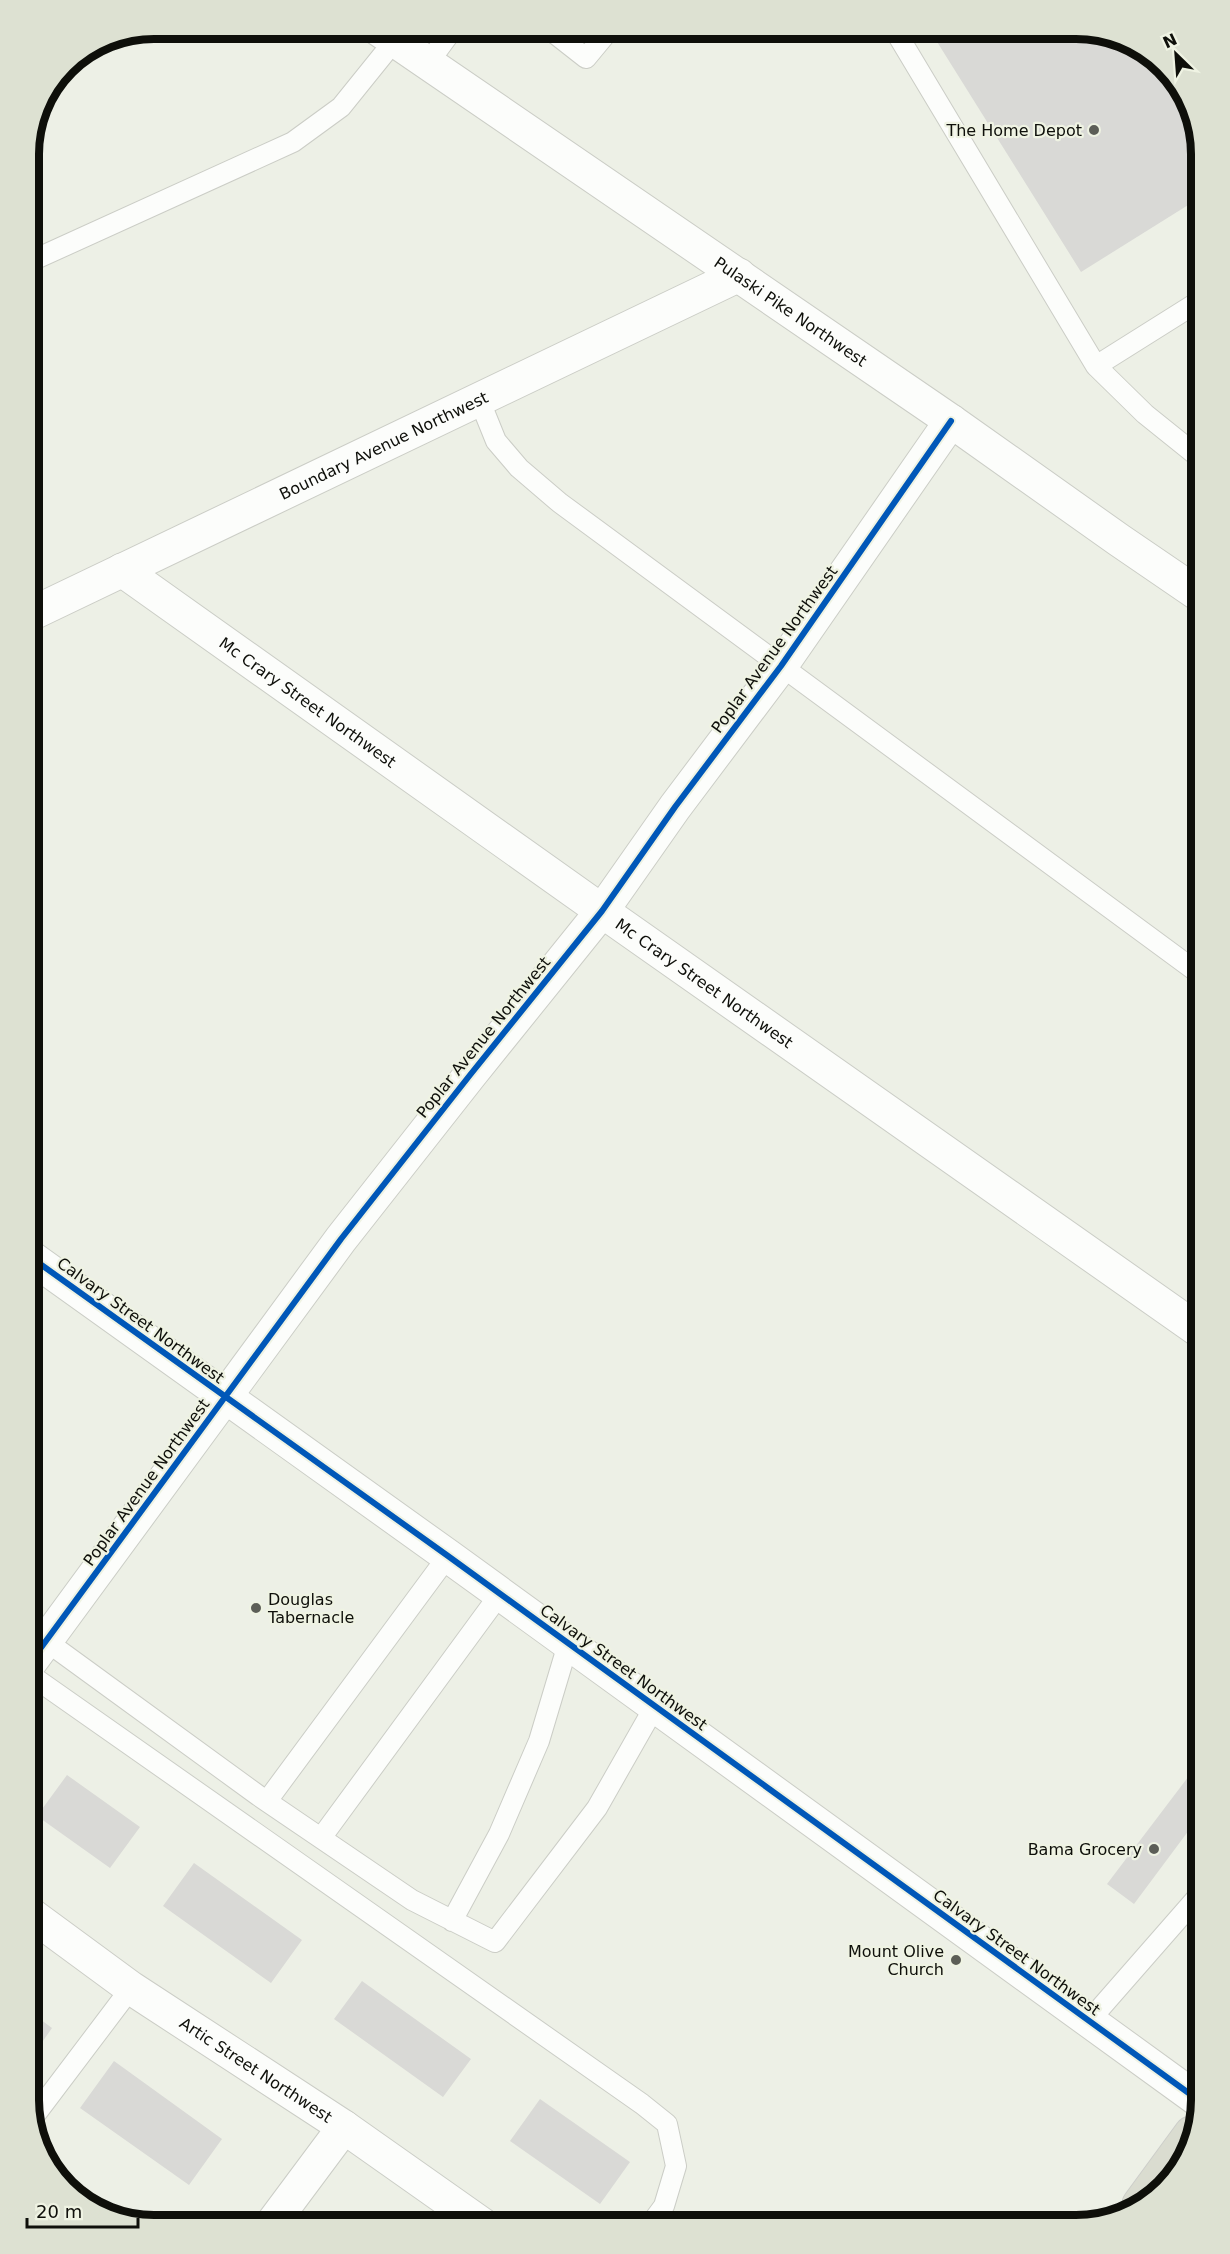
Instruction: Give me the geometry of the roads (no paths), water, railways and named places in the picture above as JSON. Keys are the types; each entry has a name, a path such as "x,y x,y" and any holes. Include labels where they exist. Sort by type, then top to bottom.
{"highway":[{"path":"1153,2185 1181,2147"}],"street":[{"name":"Pulaski Pike Northwest","path":"393,39 951,421 1191,589"},
{"name":"Boundary Avenue Northwest","path":"39,610 739,276"},
{"name":"Poplar Avenue Northwest","path":"39,1650 341,1239 602,911 675,807 781,666 951,421"},
{"name":"Mc Crary Street Northwest","path":"122,570 602,911 1191,1324"},
{"name":"Calvary Street Northwest","path":"39,1263 448,1556 1191,2095"},
{"name":"Artic Street Northwest","path":"39,1921 131,1988 344,2127 469,2215"},
{"path":"278,2215 344,2127"}],"lane":[{"path":"39,257 293,142 341,107 383,39"},
{"path":"428,63 446,39"},
{"path":"562,39 586,58 602,39"},
{"path":"900,39 1096,366 1145,414 1191,450"},
{"path":"1096,366 1191,307"},
{"path":"479,399 496,441 519,468 560,503 1191,967"},
{"path":"267,1801 448,1556"},
{"path":"321,1838 500,1594"},
{"path":"453,1921 499,1834 539,1741 568,1644"},
{"path":"39,1654 267,1801 412,1900 495,1942 597,1808 655,1706"},
{"path":"39,1682 632,2097 667,2124 676,2166 664,2206 657,2215"},
{"path":"1089,2020 1191,1905"},
{"path":"40,2109 131,1988"}],"place":[{"name":"The Home Depot","path":"1094,130"},
{"name":"Douglas Tabernacle","path":"256,1608"},
{"name":"Bama Grocery","path":"1154,1849"},
{"name":"Mount Olive Church","path":"956,1960"}]}
